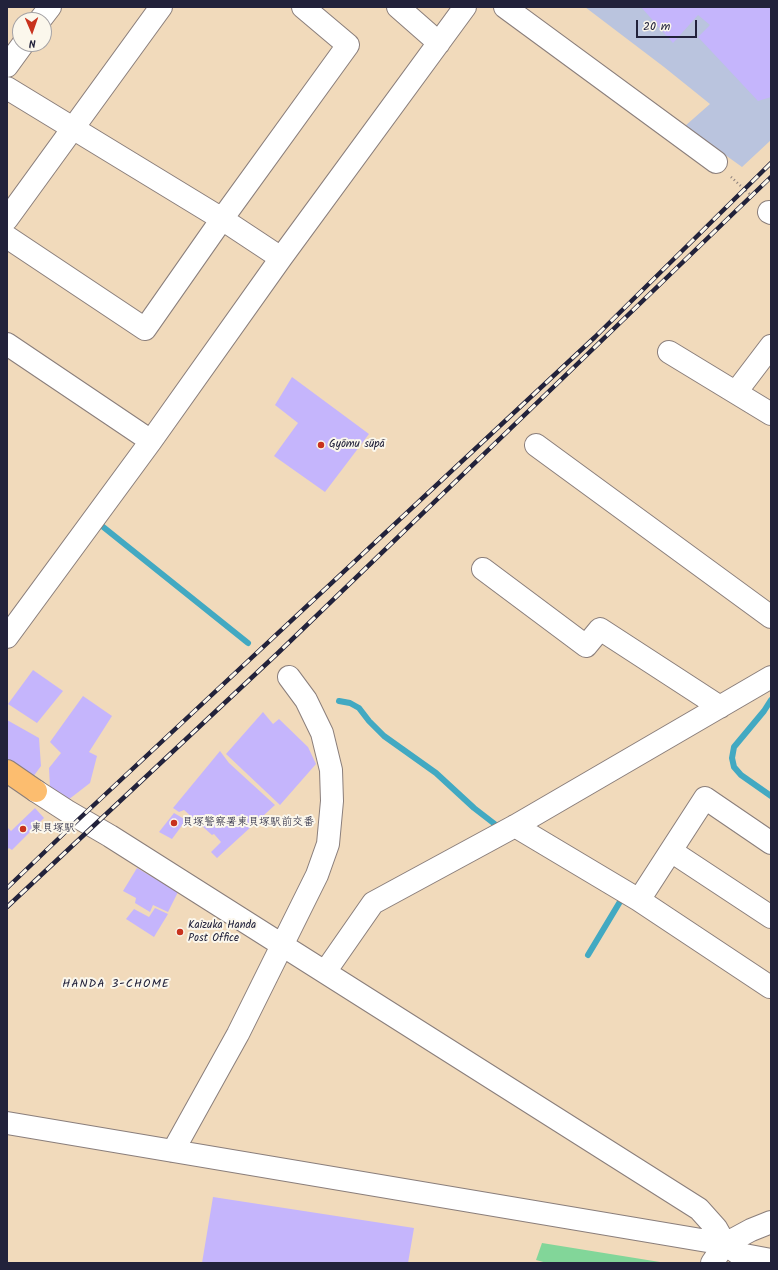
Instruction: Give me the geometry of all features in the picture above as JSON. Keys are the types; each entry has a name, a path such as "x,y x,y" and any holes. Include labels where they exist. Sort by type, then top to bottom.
{"main road":[{"path":"7,771 36,791"}],"street":[{"path":"7,219 161,7"},
{"path":"7,237 145,329 222,219 348,45 303,7"},
{"path":"398,7 439,43"},
{"path":"7,637 151,441 281,258 466,7"},
{"path":"505,7 716,162"},
{"path":"7,66 17,52"},
{"path":"7,88 222,219 281,258"},
{"path":"7,344 151,441"},
{"path":"736,392 771,346"},
{"path":"669,352 771,414"},
{"path":"536,445 771,617"},
{"path":"483,569 586,646 600,629 720,707"},
{"path":"173,1151 238,1034 317,875 328,844 332,801 331,770 322,733 306,700 289,677"},
{"path":"325,972 373,902 515,826 771,677"},
{"path":"36,791 282,944 699,1209 716,1228 725,1244 739,1254 771,1260"},
{"path":"639,900 705,798 771,843"},
{"path":"515,826 639,900 770,987 771,985"},
{"path":"671,851 771,917"},
{"path":"7,1123 725,1244"},
{"path":"712,1263 725,1244 751,1230 771,1222"}],"path":[{"path":"716,162 770,213"}],"shaded area":[{"path":"585,7 771,7 771,140 742,167 685,126 710,104"}],"green space":[{"path":"542,1243 666,1263 547,1263 536,1260"}],"building":[{"path":"641,7 771,7 771,97 758,101 698,37 710,25 698,15 673,43"},
{"name":"Gyōmu sūpā","path":"292,377 369,434 325,492 274,456 298,423 275,405"},
{"path":"33,670 63,691 37,723 8,704"},
{"path":"83,696 112,716 89,752 97,756 90,783 68,800 50,788 49,768 61,753 50,742"},
{"path":"263,712 273,724 279,719 308,747 316,764 280,805 226,754"},
{"path":"7,720 39,738 41,766 33,777 7,761"},
{"path":"220,751 229,763 275,805 217,858 211,852 221,842 214,834 212,835 184,810 179,812 173,808"},
{"name":"東貝塚駅","path":"35,808 44,818 12,850 9,848 7,850 7,827 11,831"},
{"path":"174,813 186,820 172,839 159,832"},
{"path":"137,868 178,892 168,912 153,905 150,912 135,903 136,898 123,891"},
{"path":"155,908 168,914 154,937 126,919 134,909 149,917"},
{"path":"213,1197 414,1228 408,1263 202,1263"}],"waterway":[{"path":"102,526 248,643"},
{"path":"771,700 764,711 734,747 732,758 734,767 741,775 771,796"},
{"path":"339,701 350,703 359,708 384,736 436,773 474,808 496,825"},
{"path":"588,955 621,900"}],"railway":[{"path":"7,888 595,337 771,163"},
{"path":"7,907 279,652 771,177"}],"place":[{"name":"Gyōmu sūpā","path":"321,445"},
{"name":"貝塚警察署東貝塚駅前交番","path":"174,823"},
{"name":"東貝塚駅","path":"23,829"},
{"name":"Kaizuka Handa Post Office","path":"180,932"}],"district":[{"name":"HANDA 3-CHOME","path":"116,985"}]}
